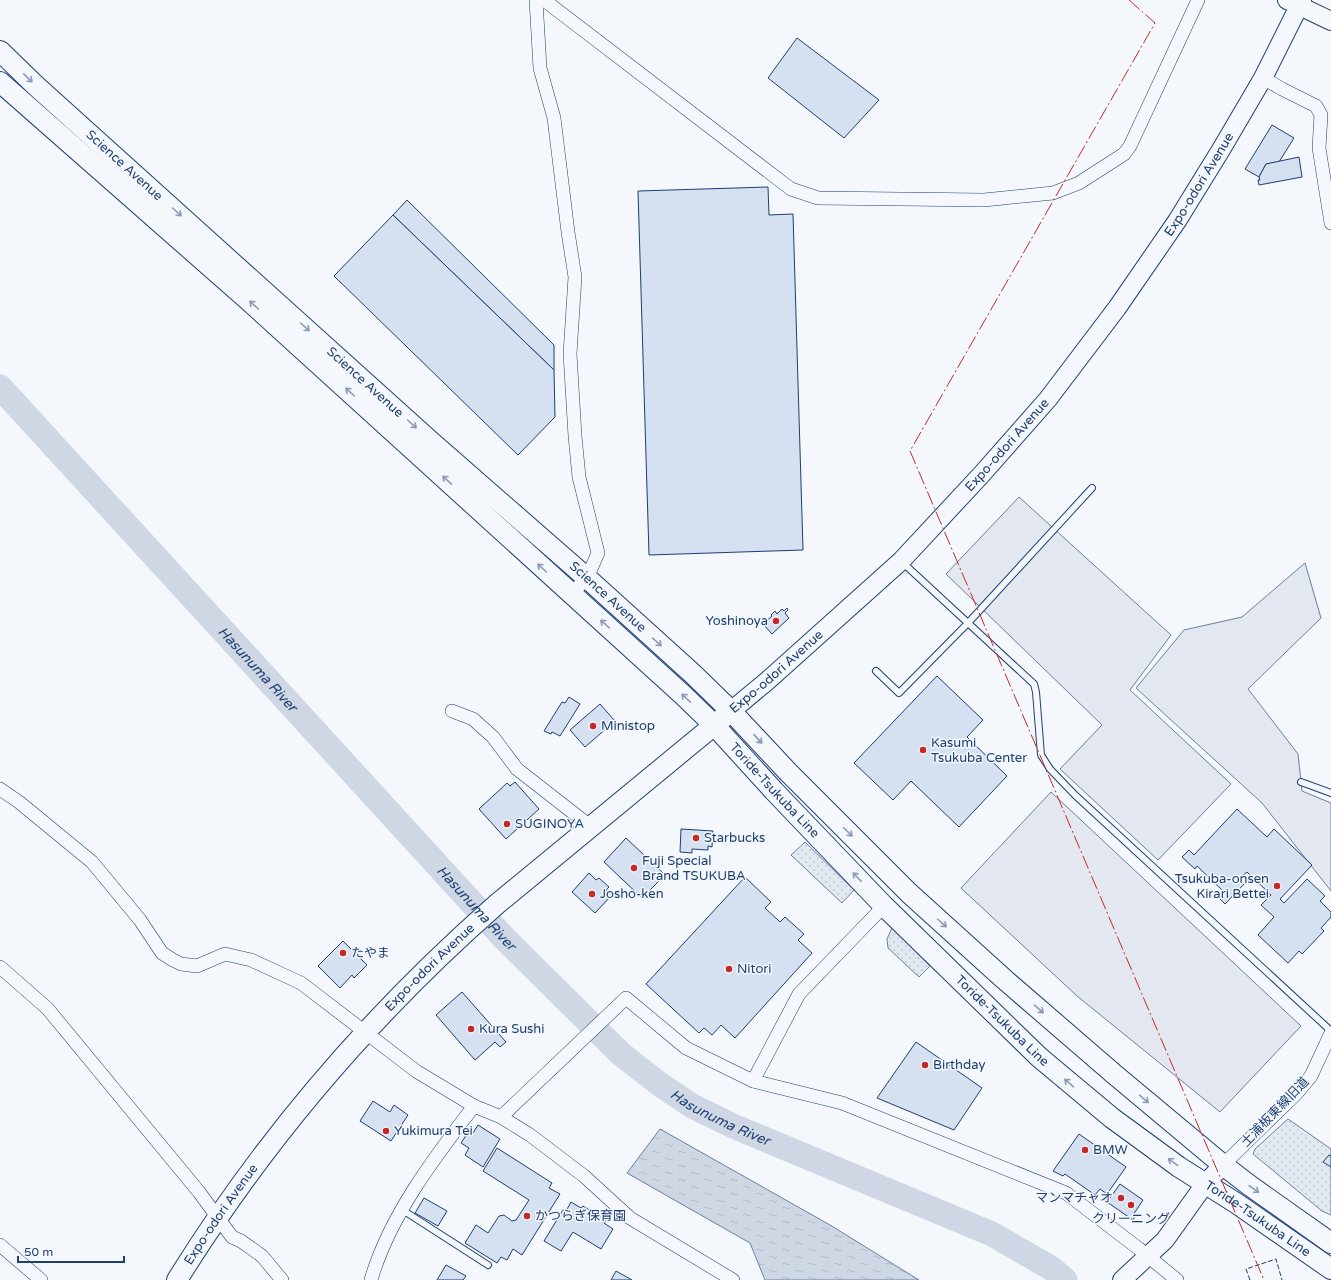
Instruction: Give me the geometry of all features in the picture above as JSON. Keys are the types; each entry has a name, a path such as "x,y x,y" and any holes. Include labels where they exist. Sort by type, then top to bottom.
{"main road":[{"path":"1296,2 1331,21"},
{"name":"Expo-odori Avenue","path":"177,1280 217,1218 284,1129 365,1032 417,978 472,925 790,661 901,561 981,475 1048,399 1117,308 1189,201 1222,148 1262,78 1296,2"},
{"name":"Science Avenue","path":"0,51 35,85 423,434 688,669 731,711"},
{"name":"Science Avenue","path":"0,82 248,300 683,695 714,725"},
{"name":"Toride-Tsukuba Line","path":"731,711 788,772 910,893 1039,1009 1223,1165 1331,1243"},
{"name":"Toride-Tsukuba Line","path":"714,725 774,791 884,906 1039,1057 1112,1118 1205,1184 1236,1203 1331,1269"},
{"path":"1127,1276 1165,1240 1205,1184 1223,1165"}],"street":[{"path":"536,0 540,68 554,118 568,232 576,277 570,354 579,477 598,553 587,578 571,594"},
{"path":"544,0 791,189 818,198 984,200 1054,193 1079,183 1124,154 1130,146 1198,0"},
{"path":"1262,78 1316,106 1320,115 1319,148 1331,223"},
{"path":"452,711 473,719 493,738 517,769 590,826"},
{"path":"0,789 20,802 92,862 140,920 162,953 182,964 197,966 225,954 251,960 300,983 416,1071 474,1106 501,1117 530,1135 584,1176 630,1218 732,1280"},
{"path":"753,1081 800,994 884,906"},
{"path":"0,967 47,1008 199,1192 232,1237 241,1241 262,1256 282,1280"},
{"path":"501,1117 626,998 686,1048 753,1081 842,1103 1066,1193 1148,1256 1176,1280"},
{"name":"土浦板東線旧道","path":"1223,1165 1296,1094 1311,1076 1331,1032"},
{"path":"371,1280 378,1260 401,1209 454,1132 474,1106"},
{"path":"0,1245 41,1280"}],"lane":[{"path":"876,671 899,693 968,623 1092,488"},
{"path":"901,561 1034,684 1042,755 1050,769 1075,796 1331,1032"},
{"path":"1301,782 1331,793"},
{"path":"401,1209 488,1265"}],"shaded area":[{"path":"1019,497 1171,635 1130,690 1231,784 1158,860 1060,769 1102,725 946,574"},
{"path":"1305,563 1321,618 1248,689 1298,754 1302,791 1331,803 1331,891 1262,803 1136,688 1184,630 1242,617"},
{"path":"1051,792 1301,1026 1220,1112 1077,996 961,888"},
{"path":"805,842 854,890 842,903 791,855"},
{"path":"892,928 930,966 919,977 888,948 887,939"},
{"path":"1288,1119 1331,1149 1331,1215 1322,1211 1253,1154 1255,1149"}],"water":[{"path":"660,1129 830,1225 919,1280 765,1280 750,1243 627,1173"}],"building":[{"path":"797,38 879,100 844,138 768,78"},
{"path":"1272,125 1294,138 1279,162 1266,164 1259,177 1245,169"},
{"path":"1299,157 1302,177 1259,185 1259,177 1266,164"},
{"path":"768,187 769,215 793,214 803,550 649,555 638,191"},
{"path":"407,200 554,345 554,370 393,215"},
{"path":"393,215 554,370 555,417 518,455 334,276"},
{"name":"Yoshinoya","path":"787,608 788,610 785,613 789,618 772,634 763,624 775,611 777,614 782,609 784,611"},
{"name":"Kasumi Tsukuba Center","path":"937,676 983,720 967,737 1007,776 959,827 911,781 893,800 854,763"},
{"path":"569,697 580,704 560,736 552,732 551,734 544,731 562,702 565,703"},
{"name":"Ministop","path":"600,704 615,721 585,747 570,730"},
{"name":"SUGINOYA","path":"515,782 539,809 506,839 479,809 507,783 510,786"},
{"name":"Tsukuba-onsen Kirari Bettei","path":"1237,809 1267,837 1274,829 1312,865 1280,899 1284,903 1307,879 1325,896 1320,901 1331,912 1331,917 1321,928 1324,931 1302,954 1299,951 1288,963 1258,935 1274,917 1261,905 1271,895 1247,872 1242,876 1247,881 1225,904 1218,897 1223,891 1197,866 1195,869 1182,857 1189,850 1194,855"},
{"name":"Starbucks","path":"681,829 713,831 712,847 708,846 708,850 692,849 692,853 680,852"},
{"name":"Fuji Special Brand TSUKUBA","path":"626,838 665,875 642,898 604,862"},
{"name":"Josho-ken","path":"589,873 596,880 599,878 609,887 606,890 612,895 595,913 572,892"},
{"name":"Nitori","path":"745,877 771,902 765,908 780,922 785,917 804,934 798,940 812,953 735,1038 721,1025 712,1035 704,1028 699,1033 646,984"},
{"name":"たやま","path":"343,941 367,965 354,978 352,975 340,988 318,966"},
{"name":"Kura Sushi","path":"462,992 506,1042 500,1047 495,1042 475,1060 436,1015"},
{"name":"Birthday","path":"916,1042 982,1088 954,1130 877,1098"},
{"name":"Yukimura Tei","path":"373,1101 390,1112 394,1105 408,1115 391,1141 360,1121"},
{"path":"478,1125 500,1139 483,1167 465,1155 469,1148 461,1143 469,1131 473,1133"},
{"name":"BMW","path":"1079,1134 1126,1167 1107,1194 1100,1189 1095,1195 1065,1174 1063,1176 1053,1171"},
{"path":"497,1148 552,1183 549,1188 560,1194 522,1255 513,1249 507,1260 501,1257 497,1263 465,1243 476,1225 488,1233 499,1216 504,1215 512,1221 516,1220 529,1200 483,1171"},
{"path":"1329,1155 1331,1156 1331,1167 1323,1162"},
{"path":"1120,1184 1143,1200 1133,1215 1135,1216 1133,1220 1107,1202"},
{"path":"424,1198 447,1211 438,1226 415,1213"},
{"path":"571,1202 581,1208 583,1206 606,1220 604,1223 613,1229 601,1249 573,1232 561,1251 544,1241 563,1210 566,1211"},
{"path":"446,1265 466,1276 463,1280 437,1280"},
{"path":"616,1271 632,1280 611,1280"}],"waterway":[{"name":"Hasunuma River","path":"0,387 505,939 621,1054 658,1083 692,1106 733,1126 992,1234 1051,1268 1065,1280"}],"fence":[{"path":"1250,1280 1246,1269 1276,1259 1282,1280"}],"power":[{"path":"1129,0 1155,23 910,451 1264,1280"}],"place":[{"name":"Yoshinoya","path":"776,621"},
{"name":"Ministop","path":"593,726"},
{"name":"Kasumi Tsukuba Center","path":"923,750"},
{"name":"SUGINOYA","path":"507,824"},
{"name":"Starbucks","path":"696,838"},
{"name":"Fuji Special Brand TSUKUBA","path":"634,868"},
{"name":"Tsukuba-onsen Kirari Bettei","path":"1277,886"},
{"name":"Josho-ken","path":"592,894"},
{"name":"たやま","path":"343,953"},
{"name":"Nitori","path":"729,969"},
{"name":"Kura Sushi","path":"471,1029"},
{"name":"Birthday","path":"925,1065"},
{"name":"Yukimura Tei","path":"386,1131"},
{"name":"BMW","path":"1085,1150"},
{"name":"マンマチャオ","path":"1121,1198"},
{"name":"クリーニング","path":"1131,1205"},
{"name":"かつらぎ保育園","path":"527,1216"}]}
